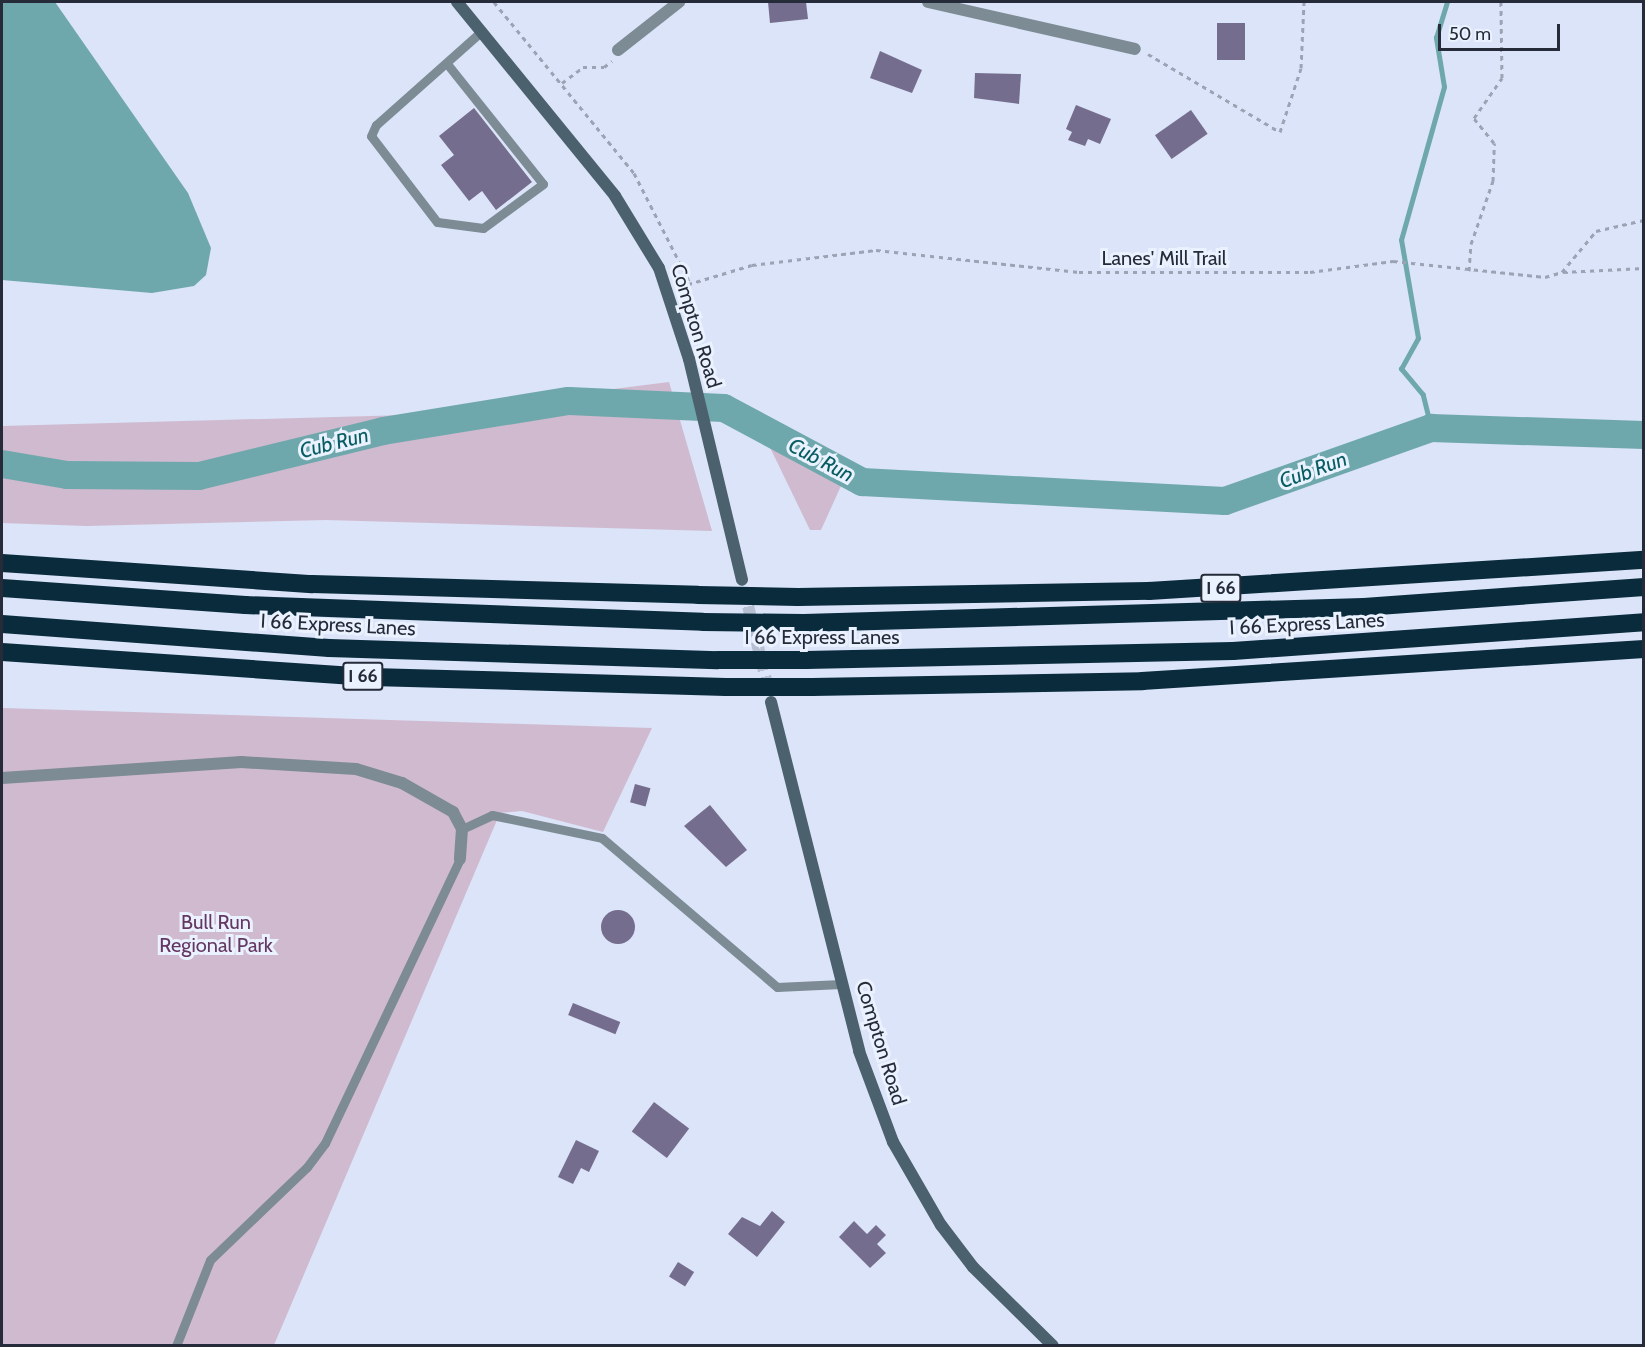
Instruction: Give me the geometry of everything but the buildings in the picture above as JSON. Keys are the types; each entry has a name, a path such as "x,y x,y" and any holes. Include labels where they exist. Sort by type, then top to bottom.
{"highway":[{"name":"I 66","path":"2,562 324,585 798,597 1149,591 1644,560"},
{"name":"I 66 Express Lanes","path":"2,588 245,605 703,622 804,623 1364,608 1644,587"},
{"name":"I 66 Express Lanes","path":"2,624 329,648 718,660 806,660 1233,651 1644,622"},
{"name":"I 66","path":"2,652 372,676 726,687 812,687 1142,681 1644,649"}],"street":[{"name":"Compton Road","path":"457,2 615,196 669,291 689,359 742,580"},
{"path":"618,50 680,2"},
{"path":"928,2 1135,49"},
{"name":"Compton Road","path":"771,702 841,984 872,1092 916,1185 972,1267 1053,1346"},
{"path":"2,778 241,762 328,765 383,776 429,795 453,812 462,829 460,859"}],"lane":[{"path":"448,65 543,184 483,228 437,222 371,136 376,125 448,65 482,31"},
{"path":"462,829 492,815 602,838 777,987 841,984"},
{"path":"176,1346 210,1260 307,1167 325,1143 460,859"}],"path":[{"path":"494,2 634,173 689,281"},
{"path":"1135,49 1166,60 1280,132 1301,68 1304,2"},
{"path":"1468,271 1471,243 1493,181 1494,143 1474,118 1502,78 1501,2"},
{"path":"562,83 584,67 604,67 621,54 618,50"},
{"path":"1562,273 1596,231 1644,220"},
{"name":"Lanes' Mill Trail","path":"669,291 689,281 752,265 876,250 1080,272 1310,272 1393,261 1519,277 1644,268"}],"green space":[{"path":"669,382 712,531 326,520 86,526 2,523 2,426 408,415"},
{"path":"763,433 850,466 821,530 810,530"},
{"name":"Bull Run Regional Park","path":"2,708 652,728 603,832 522,811 500,813 274,1345 2,1346"}],"shaded area":[{"path":"2,2 55,2 188,193 211,248 206,275 194,286 152,293 2,280"}],"waterway":[{"path":"1431,428 1423,395 1401,369 1418,338 1401,240 1444,87 1436,38 1447,2"},
{"name":"Cub Run","path":"2,464 67,475 199,476 383,431 569,401 724,408 862,482 1225,501 1431,428 1644,435"}],"tunnel":[{"path":"744,589 769,692"}]}
